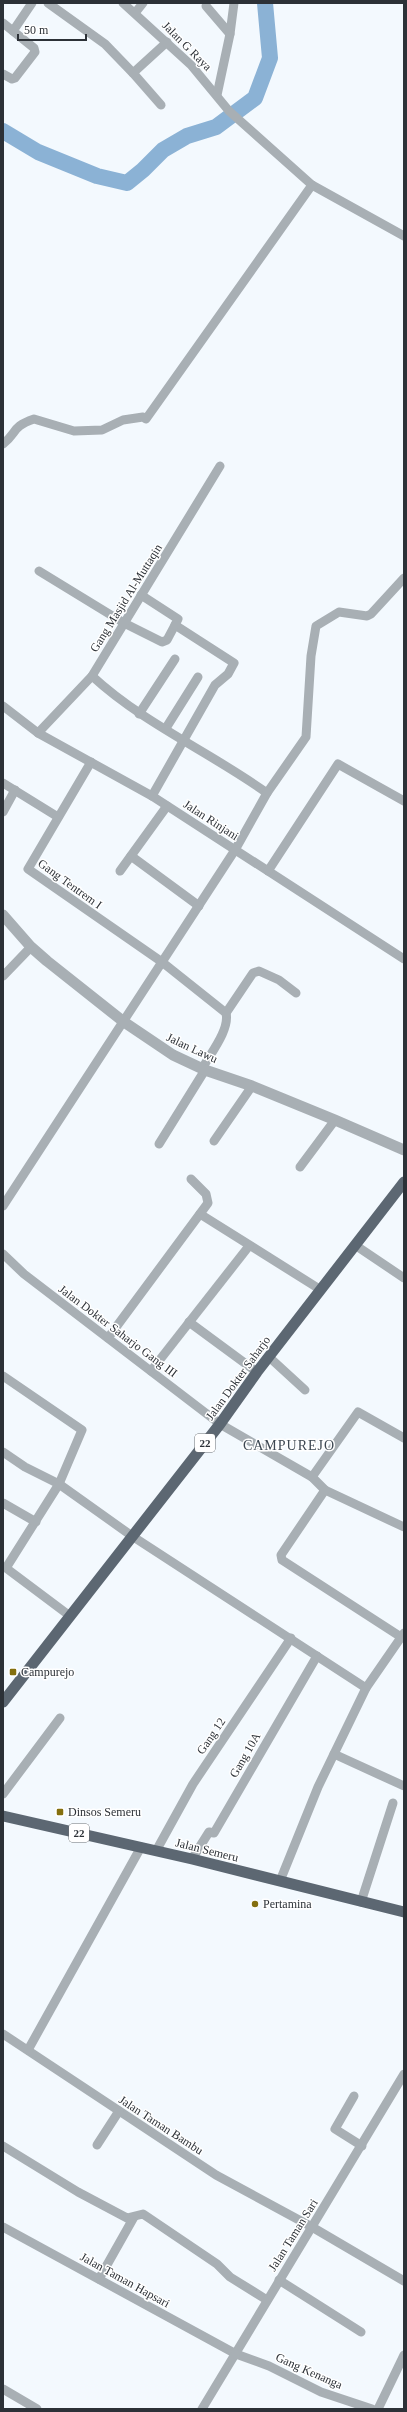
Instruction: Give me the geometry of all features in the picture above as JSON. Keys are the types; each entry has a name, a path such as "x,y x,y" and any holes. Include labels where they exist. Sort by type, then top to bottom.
{"highway":[{"name":"Jalan Dokter Saharjo","path":"3,1702 220,1424 257,1372 404,1182"},
{"name":"Jalan Semeru","path":"3,1816 192,1859 404,1912"}],"street":[{"path":"13,31 32,3"},
{"path":"48,3 105,44 161,105"},
{"name":"Jalan G Raya","path":"123,3 167,42 217,95 229,110 312,185 404,236"},
{"path":"136,13 143,3"},
{"path":"217,95 230,34 234,3"},
{"path":"205,4 230,34"},
{"path":"3,23 34,48 35,52 15,78 12,79 3,74"},
{"path":"133,73 167,42"},
{"path":"3,444 9,439 15,428 34,419 74,431 102,430 123,420 143,417 146,419 312,185"},
{"name":"Gang Masjid Al-Muttaqin","path":"38,733 92,676 220,466"},
{"path":"39,571 124,623 162,642 167,640 178,619 141,595"},
{"path":"3,1206 199,906 235,850 268,793 306,737 311,656 316,626 339,612 367,616 371,614 404,578"},
{"path":"152,796 216,685 228,674 234,663 175,625"},
{"path":"139,714 175,659"},
{"path":"92,676 116,697 139,714 166,728 268,793"},
{"path":"166,728 198,677"},
{"name":"Jalan Rinjani","path":"3,706 38,733 152,796 404,959"},
{"name":"Gang Tentrem I","path":"91,762 28,867 29,872 162,962 226,1013"},
{"path":"268,871 338,764 404,801"},
{"path":"3,783 58,817"},
{"path":"3,812 15,790"},
{"path":"120,871 167,806"},
{"path":"131,856 199,906"},
{"name":"Jalan Lawu","path":"3,915 31,947 124,1022 156,1045 203,1069 252,1086 404,1150"},
{"path":"3,976 31,947"},
{"path":"159,1144 203,1069 224,1029 227,1018 226,1013 253,973 259,970 279,980 296,993"},
{"path":"214,1142 252,1086"},
{"path":"300,1167 335,1120"},
{"path":"108,1338 208,1203 208,1197 191,1179"},
{"path":"200,1214 321,1290"},
{"path":"356,1245 404,1278"},
{"path":"151,1371 249,1246"},
{"name":"Jalan Dokter Saharjo Gang III","path":"3,1254 24,1274 220,1424 312,1478 325,1490 403,1525"},
{"path":"189,1322 257,1372"},
{"path":"269,1357 305,1390"},
{"path":"3,1376 82,1430 59,1484 36,1522 4,1569 70,1616"},
{"path":"312,1478 358,1412 404,1438"},
{"path":"3,1452 25,1467 59,1484 132,1536 366,1688"},
{"path":"280,1881 318,1787 366,1688 403,1635 282,1560 282,1555 325,1490"},
{"path":"3,1503 36,1522"},
{"name":"Gang 12","path":"156,1851 193,1784 291,1638"},
{"name":"Gang 10A","path":"192,1859 209,1832 214,1833 318,1656"},
{"path":"3,1794 60,1718"},
{"path":"334,1754 404,1786"},
{"path":"361,1902 393,1803"},
{"path":"28,2050 141,1847"},
{"name":"Jalan Taman Bambu","path":"3,2034 216,2175 312,2227 404,2281"},
{"name":"Jalan Taman Sari","path":"202,2409 279,2280 362,2146 404,2074"},
{"path":"354,2096 335,2128 362,2146"},
{"path":"97,2145 119,2111"},
{"path":"3,2146 102,2205 127,2218 134,2217 138,2214 143,2214 217,2264 230,2277 267,2300"},
{"path":"99,2279 134,2217"},
{"name":"Jalan Taman Hapsari","path":"3,2228 236,2354"},
{"path":"279,2280 361,2332"},
{"name":"Gang Kenanga","path":"236,2354 269,2366 321,2392 372,2409"},
{"path":"378,2409 404,2354"},
{"path":"3,2389 37,2409"}],"waterway":[{"path":"3,131 38,152 97,176 127,183 143,170 163,150 187,136 216,127 255,98 270,58 265,3"}],"place":[{"name":"Campurejo","path":"13,1672"},
{"name":"Dinsos Semeru","path":"60,1812"},
{"name":"Pertamina","path":"255,1904"}],"district":[{"name":"CAMPUREJO","path":"289,1445"}]}
